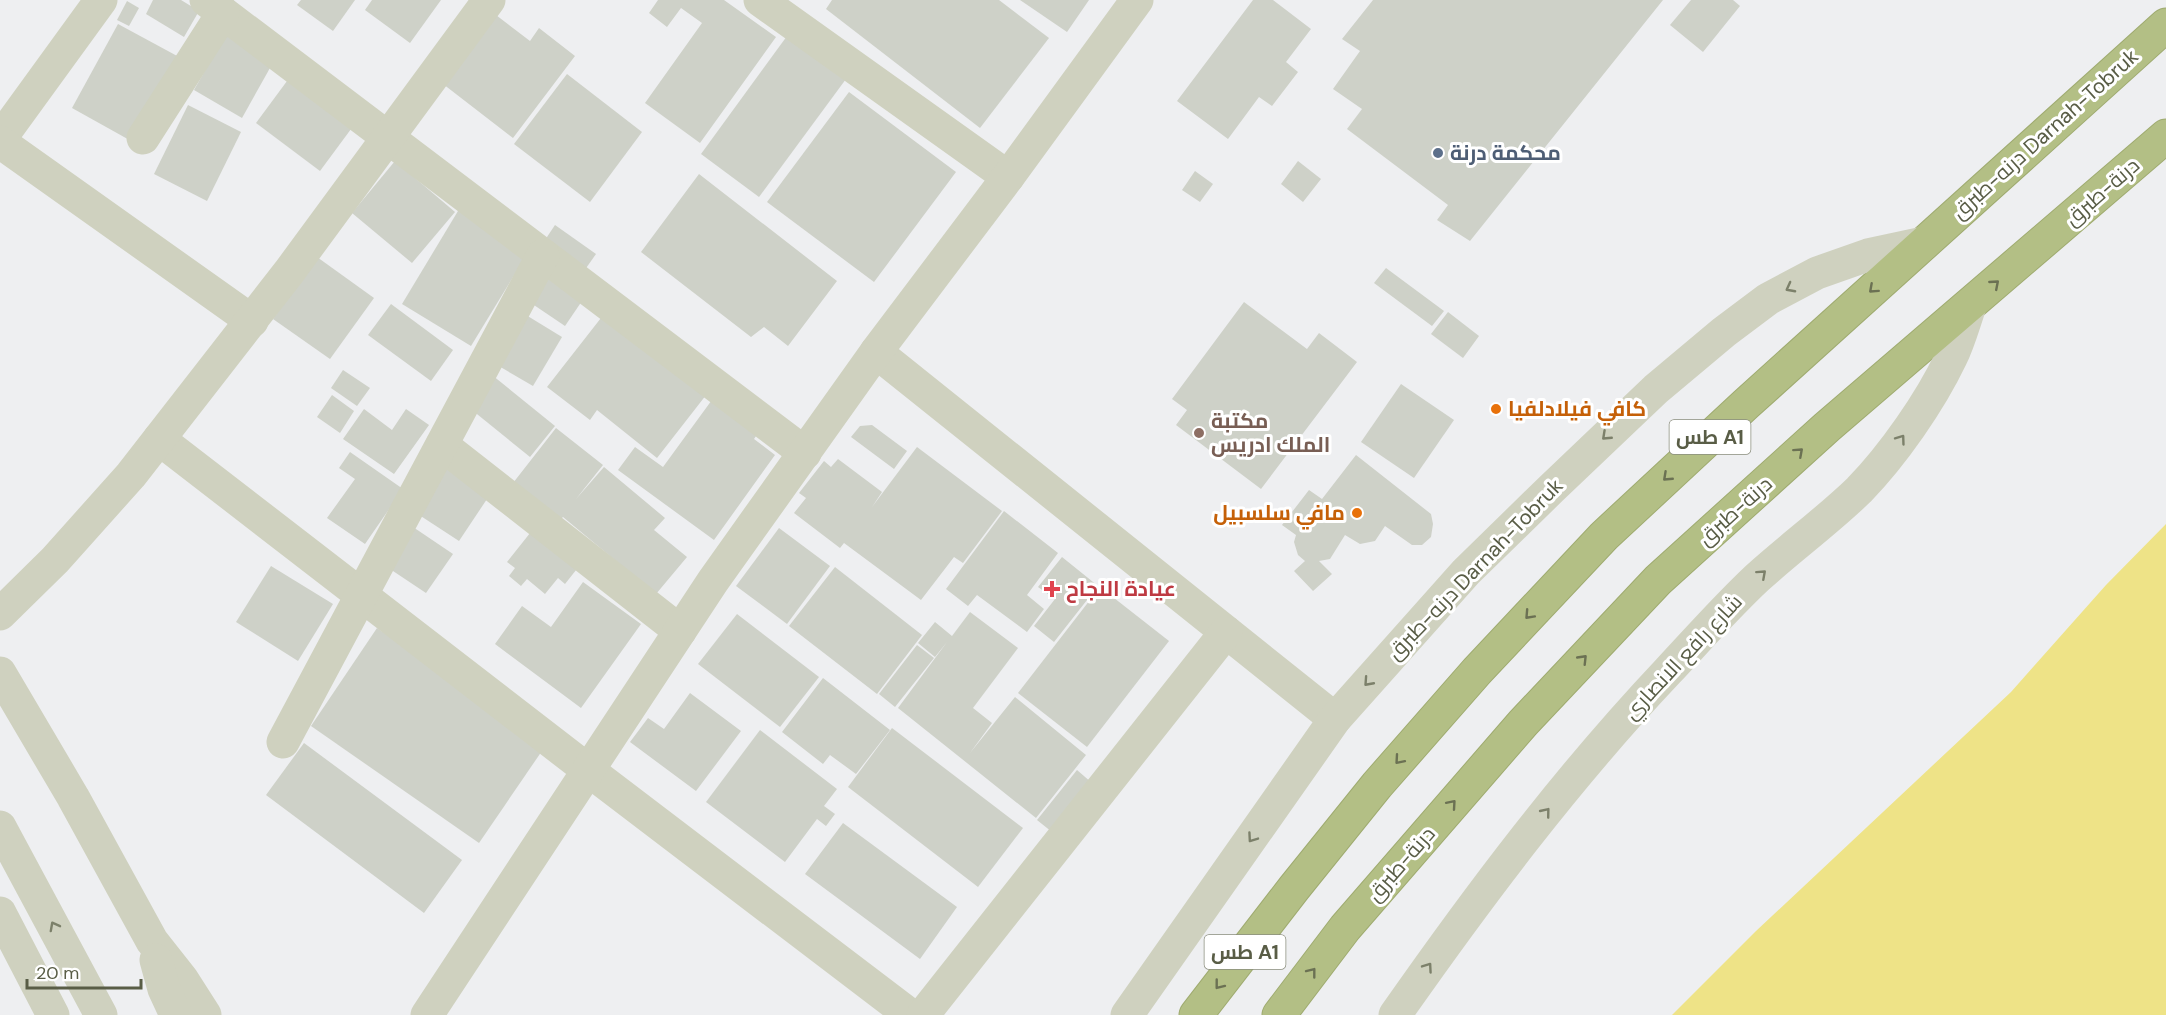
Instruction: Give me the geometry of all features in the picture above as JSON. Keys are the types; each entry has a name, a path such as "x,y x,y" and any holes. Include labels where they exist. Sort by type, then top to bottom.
{"highway":[{"name":"درنه-طبرق Darnah-Tobruk","path":"1196,1015 1377,785 1477,671 1604,536 1755,396 2166,26"},
{"name":"درنة-طبرق","path":"1279,1015 1346,928 1523,723 1658,580 1827,427 2166,136"}],"street":[{"path":"101,0 0,141 252,321"},
{"path":"0,614 55,560 131,475 252,321 489,0"},
{"path":"760,0 1008,177"},
{"path":"426,1014 680,631 876,352 1008,177 1137,0"},
{"path":"143,138 215,6 805,453"},
{"name":"درنه-طبرق Darnah-Tobruk","path":"1127,1015 1335,719 1466,572 1656,389 1724,332 1768,299 1816,273 1868,255 1924,243"},
{"path":"284,742 543,255"},
{"name":"شارع رافع الانصاري","path":"1395,1015 1509,858 1589,759 1666,673 1756,579 1859,490 1899,442 1927,401 1952,357 1970,306"},
{"path":"876,352 1335,719"},
{"path":"159,439 910,1015"},
{"path":"442,445 680,631"},
{"path":"923,1015 1226,632"},
{"path":"0,673 73,798 152,941 182,979 205,1015"},
{"path":"0,827 101,1015"},
{"path":"0,913 53,1015"},
{"path":"152,941 161,980 176,1015"}],"shaded area":[{"path":"2166,524 2166,1015 1672,1015 1756,931 2011,692 2106,585"}],"building":[{"path":"153,0 181,0 199,11 184,37 146,14"},
{"path":"301,0 355,0 333,31 297,5"},
{"path":"372,0 441,0 410,43 365,10"},
{"path":"658,0 724,0 776,37 700,143 645,103 702,23 681,8 667,27 649,13"},
{"path":"832,0 999,0 1049,38 980,128 826,9"},
{"path":"1020,0 1089,0 1067,32"},
{"path":"1253,0 1273,0 1311,29 1286,62 1298,72 1272,106 1259,97 1228,139 1177,101"},
{"path":"1373,0 1663,0 1470,241 1437,220 1448,205 1347,129 1362,109 1333,89 1360,51 1342,39"},
{"path":"1691,0 1733,0 1740,6 1703,52 1670,25"},
{"path":"127,1 139,8 129,26 117,20"},
{"path":"496,15 530,41 539,28 575,56 513,138 443,84"},
{"path":"118,24 179,57 133,142 72,108"},
{"path":"227,32 275,59 242,118 194,90"},
{"path":"787,36 846,79 759,197 701,154"},
{"path":"567,74 642,132 590,202 514,144"},
{"path":"290,77 354,125 320,171 256,123"},
{"path":"849,92 956,172 874,282 767,202"},
{"path":"188,105 241,132 207,201 154,174"},
{"path":"395,161 455,212 412,263 352,213"},
{"path":"1298,161 1321,179 1303,202 1281,184"},
{"path":"1195,171 1213,184 1200,202 1182,190"},
{"path":"699,174 837,281 788,346 764,327 751,337 641,252"},
{"path":"461,206 530,249 471,346 402,304"},
{"path":"555,225 596,254 584,271 543,243"},
{"path":"317,257 374,298 330,359 273,319"},
{"path":"1386,268 1444,311 1432,326 1374,283"},
{"path":"547,273 584,298 565,326 528,301"},
{"path":"1244,302 1307,349 1319,333 1357,362 1261,489 1176,425 1187,410 1172,399"},
{"path":"391,304 453,350 431,381 368,335"},
{"path":"608,309 710,390 657,458 597,410 590,420 547,387"},
{"path":"1448,312 1479,336 1463,358 1431,334"},
{"path":"526,315 562,337 533,386 497,365"},
{"path":"343,370 370,388 357,406 331,388"},
{"path":"492,375 555,426 530,457 467,406"},
{"path":"1401,384 1454,420 1414,478 1361,442"},
{"path":"717,393 763,426 754,439 775,455 714,540 618,470 635,447 663,467"},
{"path":"332,395 354,411 340,433 317,417"},
{"path":"364,409 392,430 406,409 429,425 394,474 343,439"},
{"path":"872,425 907,451 894,469 851,437 860,426"},
{"path":"556,428 603,465 576,499 604,467 665,518 654,530 687,557 656,594 563,517 560,520 513,483"},
{"path":"917,447 1002,511 963,563 954,557 921,600 844,543 840,548 794,513 806,498 799,493 824,461 831,467 838,459 882,492 872,507"},
{"path":"350,452 403,489 365,544 327,518 355,479 339,468"},
{"path":"1356,455 1431,514 1433,524 1431,537 1422,545 1412,545 1385,526 1375,541 1360,544 1345,535 1330,559 1319,561 1332,574 1313,591 1294,571 1305,561 1298,555 1294,542 1296,535 1282,525 1309,490 1322,499"},
{"path":"441,463 489,496 459,541 410,509"},
{"path":"1004,511 1058,553 1027,595 1044,609 1027,632 977,595 968,606 946,589"},
{"path":"538,523 584,560 565,584 558,578 545,594 527,579 521,586 509,576 515,568 507,562"},
{"path":"413,527 453,554 426,593 387,567"},
{"path":"779,528 830,566 787,624 736,586"},
{"path":"1062,557 1098,586 1054,642 1034,626 1055,599 1038,587"},
{"path":"271,566 333,604 298,661 236,622"},
{"path":"835,567 922,635 877,694 789,626"},
{"path":"583,582 641,624 581,708 495,644 522,606 551,627"},
{"path":"1100,587 1169,641 1087,747 1018,693"},
{"path":"970,612 1018,648 973,708 992,723 970,753 1015,697 1086,755 1036,818 898,708 947,642 935,657 918,643 935,622 952,636"},
{"path":"737,614 819,677 780,727 698,664"},
{"path":"377,628 546,745 479,843 311,726"},
{"path":"917,645 934,658 895,707 879,694"},
{"path":"823,678 890,730 856,774 830,755 823,764 782,732"},
{"path":"690,693 741,731 696,791 630,742 648,718 664,729"},
{"path":"892,728 1023,828 978,887 848,787"},
{"path":"760,730 837,789 824,806 835,814 826,826 817,819 785,862 706,802"},
{"path":"304,743 462,860 424,913 266,795"},
{"path":"1077,770 1092,783 1052,832 1037,820"},
{"path":"843,823 957,907 920,959 805,874"}],"place":[{"name":"محكمة درنة","path":"1438,153"},
{"name":"كافي فيلادلفيا","path":"1496,409"},
{"name":"مكتبة الملك ادريس","path":"1199,433"},
{"name":"مافي سلسبيل","path":"1357,513"},
{"name":"عيادة النجاح","path":"1052,589"}]}
